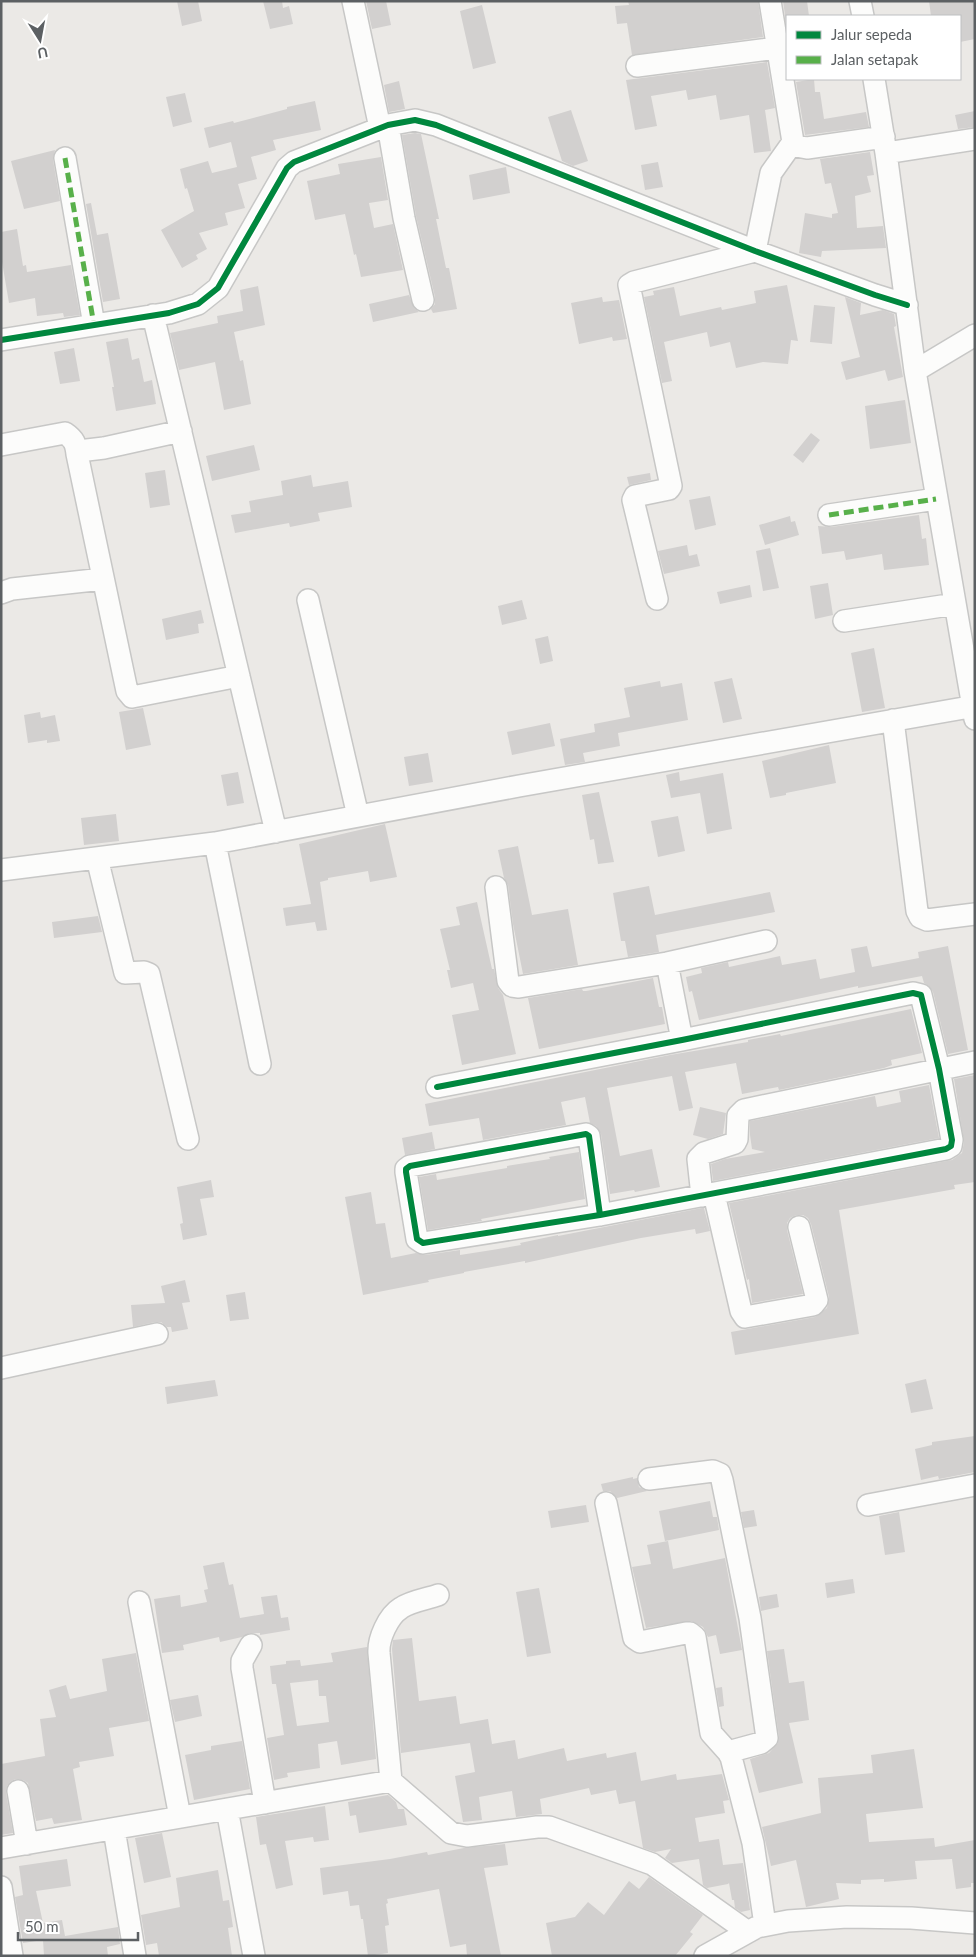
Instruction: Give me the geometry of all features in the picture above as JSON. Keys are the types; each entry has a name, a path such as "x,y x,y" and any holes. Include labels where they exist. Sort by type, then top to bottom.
{"street":[{"path":"354,1 423,300"},
{"path":"770,1 793,142 796,146 807,148 885,145 975,139"},
{"path":"860,1 863,15"},
{"path":"637,66 777,48"},
{"path":"1,870 215,843 893,720 974,711 915,371 885,145 874,80"},
{"path":"1,340 153,315 198,304 218,288 287,168 294,162 384,127 415,120 436,125 755,251 907,305"},
{"path":"755,251 771,172 793,142"},
{"path":"65,158 94,325"},
{"path":"657,599 634,500 635,496 669,489 671,486 629,285 634,282 755,251"},
{"path":"153,315 276,832"},
{"path":"915,371 975,335"},
{"path":"77,454 87,450 181,431"},
{"path":"1,445 65,433 76,444 127,691 132,697 239,676"},
{"path":"829,515 936,499"},
{"path":"1,593 12,589 103,579"},
{"path":"308,600 358,816"},
{"path":"844,621 954,604"},
{"path":"893,720 917,911 920,917 927,920 975,914"},
{"path":"215,843 260,1064"},
{"path":"97,858 125,973 144,972 150,974 188,1140"},
{"path":"496,887 508,981 512,986 519,987 667,963 766,941"},
{"path":"667,963 682,1040"},
{"path":"437,1087 917,993 921,995 939,1069 952,1140 951,1146 946,1150 600,1215 424,1244 418,1239 406,1168 586,1134 589,1136 600,1215"},
{"path":"799,1227 817,1296 815,1303 813,1305 745,1317 741,1311 698,1159 704,1153 735,1143 737,1139 738,1116 744,1110 975,1062"},
{"path":"1,1368 157,1334"},
{"path":"649,1479 713,1471 720,1474 722,1480 750,1618 766,1738 761,1743 728,1752"},
{"path":"868,1505 975,1485"},
{"path":"606,1503 633,1635 640,1642 686,1633 693,1635 695,1638 711,1733 728,1752 753,1843 756,1928"},
{"path":"438,1595 401,1608 395,1614 380,1640 379,1653 391,1781 451,1834 467,1836 537,1827 549,1828 652,1864 756,1928"},
{"path":"139,1602 180,1817"},
{"path":"251,1645 242,1661 242,1668 265,1803"},
{"path":"1,1848 391,1781"},
{"path":"18,1791 27,1844"},
{"path":"227,1809 254,1956"},
{"path":"114,1829 135,1956"},
{"path":"1,1887 12,1956"},
{"path":"705,1956 756,1928 788,1921 847,1917 911,1918 975,1923"}],"building":[{"path":"177,1 198,1 202,21 182,26"},
{"path":"263,1 282,1 283,8 289,6 293,24 270,29"},
{"path":"366,1 386,1 391,25 372,29"},
{"path":"628,1 758,1 763,37 632,55 627,23 617,24 615,6 629,5"},
{"path":"783,1 807,1 809,15 786,15 786,22"},
{"path":"929,1 975,1 975,39 961,42 961,15 931,15"},
{"path":"482,5 496,63 473,69 460,11"},
{"path":"767,62 775,108 765,110 771,151 754,153 749,115 720,120 716,95 688,100 686,90 651,96 657,126 635,130 626,80"},
{"path":"814,80 815,92 820,92 824,119 866,112 869,127 805,135 796,82"},
{"path":"399,81 405,109 389,112 384,85"},
{"path":"185,93 192,122 173,127 166,97"},
{"path":"315,101 321,130 273,140 276,150 251,157 257,179 238,184 245,208 225,213 228,225 199,233 207,249 196,255 198,259 182,268 161,230 194,211 187,188 185,189 180,169 208,161 212,173 237,167 231,142 209,148 204,128 233,121 234,123 287,109 287,107"},
{"path":"571,110 588,161 573,166 562,161 548,117"},
{"path":"975,111 975,127 958,129 955,115"},
{"path":"421,134 439,219 436,219 446,268 449,268 457,309 433,313 431,309 435,304 435,297 416,216 402,135"},
{"path":"55,150 53,160 60,201 24,209 11,161"},
{"path":"870,152 874,175 867,176 871,192 855,196 857,228 883,226 886,248 822,251 821,257 799,253 805,213 832,218 832,214 838,213 831,183 825,184 820,159"},
{"path":"381,157 388,200 369,203 374,228 393,224 403,270 361,277 345,214 315,220 307,181 340,174 338,164"},
{"path":"658,162 663,187 645,190 641,165"},
{"path":"506,167 510,193 473,200 469,175"},
{"path":"91,203 97,235 108,233 120,299 103,302 86,204"},
{"path":"17,229 23,266 26,265 27,272 71,265 80,315 64,317 63,313 37,316 35,298 9,303 1,256 1,232"},
{"path":"787,285 798,341 791,340 788,364 763,362 736,368 730,342 710,347 707,332 664,342 672,381 662,383 644,297 654,295 653,291 674,287 680,316 721,307 722,310 756,303 754,291"},
{"path":"258,286 265,325 234,332 240,361 243,360 251,404 224,410 215,362 179,370 170,333 218,323 217,316 243,311 240,290"},
{"path":"409,295 414,308 419,312 373,322 369,304"},
{"path":"602,297 603,302 619,300 627,339 613,341 612,337 579,344 571,303"},
{"path":"845,297 861,303 860,315 883,310 894,314 896,326 894,327 903,377 888,381 885,370 846,380 841,362 860,357"},
{"path":"814,305 835,307 832,344 810,342"},
{"path":"128,338 132,360 139,358 144,382 152,380 156,404 116,411 106,342"},
{"path":"74,348 80,381 60,384 54,352"},
{"path":"905,400 911,443 870,449 865,406"},
{"path":"811,433 820,440 803,463 793,455"},
{"path":"254,445 260,470 212,481 206,456"},
{"path":"165,470 170,505 150,508 145,473"},
{"path":"650,473 651,480 629,485 627,477"},
{"path":"311,475 313,487 348,481 352,507 318,513 320,521 290,527 289,523 235,533 231,515 251,512 249,501 283,495 281,481"},
{"path":"710,496 716,525 695,530 689,500"},
{"path":"919,515 922,539 926,538 929,565 884,570 882,554 846,560 844,551 822,554 818,526 831,527"},
{"path":"790,516 791,522 795,521 799,535 765,545 759,525"},
{"path":"687,545 689,556 697,554 700,566 664,574 658,551"},
{"path":"770,548 779,588 763,591 756,551"},
{"path":"828,583 833,615 815,619 810,586"},
{"path":"750,585 752,597 720,604 717,592"},
{"path":"522,600 527,619 502,625 498,606"},
{"path":"201,610 204,623 198,624 199,633 166,640 162,619"},
{"path":"548,636 553,661 540,664 535,639"},
{"path":"874,648 885,708 862,712 851,653"},
{"path":"732,678 742,719 723,723 714,682"},
{"path":"660,681 661,687 682,683 688,720 618,733 620,746 583,753 585,762 565,765 560,739 595,732 594,724 630,717 624,688"},
{"path":"143,708 151,745 126,750 119,712"},
{"path":"40,712 41,718 55,715 60,741 47,743 47,740 28,743 24,715"},
{"path":"550,723 555,746 512,755 507,732"},
{"path":"829,745 836,783 770,798 762,761"},
{"path":"428,753 433,782 409,786 404,757"},
{"path":"238,772 244,803 227,806 221,775"},
{"path":"679,772 680,781 723,773 732,829 707,834 700,793 671,798 666,775"},
{"path":"599,792 614,862 598,864 594,839 590,840 582,795"},
{"path":"116,814 119,841 84,845 81,818"},
{"path":"678,816 685,851 658,857 651,821"},
{"path":"385,824 397,877 370,882 368,871 328,878 328,880 320,882 327,930 317,931 315,922 286,926 283,908 311,904 299,844"},
{"path":"518,846 532,915 568,909 578,965 523,974 513,924 508,885 504,878 498,850"},
{"path":"649,886 655,915 770,892 775,912 656,935 659,952 628,957 625,941 621,941 613,893"},
{"path":"477,902 492,969 494,969 498,988 503,995 516,1054 462,1065 452,1015 479,1010 473,983 451,988 447,970 450,970 440,929 460,925 456,907"},
{"path":"98,916 102,932 54,938 52,922"},
{"path":"867,946 872,967 919,958 918,952 948,946 968,1050 948,1054 933,992 924,983 922,976 858,988 858,986 699,1020 692,991 689,992 686,977 702,973 701,968 728,962 729,967 780,956 782,965 816,959 820,979 855,972 851,949"},
{"path":"653,978 659,1007 662,1007 665,1024 539,1049 528,998 582,989 586,991"},
{"path":"911,1009 922,1053 891,1060 892,1065 884,1068 779,1090 778,1087 742,1094 736,1063 685,1072 693,1108 679,1111 672,1076 607,1088 620,1156 652,1149 660,1187 610,1194 601,1134 596,1126 590,1123 585,1097 561,1102 566,1125 483,1140 479,1118 429,1126 425,1104 670,1055 748,1042 748,1040 780,1034 781,1036"},
{"path":"975,1075 975,1182 954,1185 955,1189 839,1210 859,1334 735,1355 731,1332 815,1317 827,1308 829,1297 811,1224 808,1218 803,1215 796,1215 790,1218 787,1223 787,1230 803,1294 752,1303 749,1279 747,1280 729,1203 952,1160 962,1153 964,1142 954,1079"},
{"path":"929,1085 939,1138 713,1181 711,1164 725,1159 765,1152 752,1149 750,1121 875,1096 877,1107 901,1102 899,1091"},
{"path":"700,1107 726,1113 723,1134 708,1139 693,1135"},
{"path":"432,1132 435,1149 405,1155 402,1138"},
{"path":"579,1152 585,1199 481,1219 482,1221 428,1230 419,1177 436,1174 437,1180 507,1168 507,1166"},
{"path":"211,1180 214,1197 200,1199 207,1235 183,1240 180,1224 183,1223 177,1187"},
{"path":"371,1192 376,1224 385,1223 391,1258 416,1253 425,1255 460,1250 460,1255 492,1250 521,1245 520,1243 558,1235 702,1208 704,1208 710,1231 696,1234 695,1229 641,1238 525,1263 525,1261 464,1272 428,1280 429,1282 363,1295 345,1197"},
{"path":"185,1280 190,1302 182,1303 188,1329 172,1332 171,1327 167,1327 161,1322 133,1327 131,1305 165,1303 161,1286"},
{"path":"245,1292 249,1319 230,1321 226,1295"},
{"path":"926,1379 933,1409 911,1413 905,1384"},
{"path":"215,1380 218,1396 167,1404 165,1387"},
{"path":"975,1436 975,1472 939,1479 938,1476 921,1480 915,1449 932,1445 932,1442"},
{"path":"633,1477 633,1479 637,1478 639,1487 647,1491 617,1498 610,1491 603,1491 601,1484"},
{"path":"710,1501 713,1517 717,1517 719,1530 665,1541 659,1511"},
{"path":"586,1505 589,1522 551,1528 548,1511"},
{"path":"754,1510 757,1526 744,1528 741,1512"},
{"path":"899,1512 905,1552 885,1555 879,1516"},
{"path":"668,1541 673,1569 725,1558 742,1650 720,1654 716,1635 708,1637 703,1627 691,1621 646,1628 632,1567 651,1564 647,1545"},
{"path":"224,1562 229,1585 233,1584 240,1618 264,1614 261,1597 277,1595 281,1618 288,1617 290,1630 260,1635 260,1633 250,1633 242,1637 220,1642 219,1637 183,1645 184,1650 162,1653 154,1599 180,1595 181,1607 207,1602 204,1590 208,1589 203,1566"},
{"path":"853,1579 855,1593 827,1598 825,1583"},
{"path":"539,1588 551,1653 527,1657 516,1592"},
{"path":"777,1594 779,1607 761,1611 759,1597"},
{"path":"412,1638 419,1701 456,1696 460,1724 488,1719 492,1744 515,1740 518,1759 564,1748 567,1761 606,1753 607,1758 636,1752 641,1781 676,1774 677,1780 722,1774 729,1800 723,1801 725,1813 695,1818 699,1842 719,1839 723,1865 743,1863 750,1910 741,1912 735,1908 729,1883 707,1888 703,1885 699,1859 672,1863 665,1858 671,1849 655,1852 643,1848 635,1801 619,1804 616,1790 591,1795 589,1788 540,1799 542,1814 516,1817 512,1791 479,1797 482,1820 463,1822 455,1776 475,1772 470,1743 401,1753 392,1649 393,1640"},
{"path":"367,1647 376,1759 341,1765 337,1741 318,1744 320,1768 287,1773 288,1777 274,1780 267,1738 284,1735 276,1684 272,1684 270,1666 286,1664 286,1661 300,1660 301,1666 333,1662 331,1653","holes":["318,1680 319,1696 326,1696 329,1722 297,1726 290,1683"]},
{"path":"784,1649 789,1683 804,1681 809,1720 789,1723 803,1783 759,1793 750,1759 769,1753 778,1743 779,1737 767,1651"},
{"path":"136,1653 149,1721 109,1728 114,1756 79,1762 80,1767 73,1769 82,1820 54,1824 52,1818 36,1821 28,1783 15,1779 7,1786 6,1793 13,1833 1,1835 1,1764 45,1756 40,1719 56,1717 49,1690 66,1685 70,1699 107,1691 102,1659"},
{"path":"722,1687 724,1706 719,1707 716,1688"},
{"path":"198,1695 202,1716 175,1722 170,1700"},
{"path":"242,1741 250,1789 194,1800 185,1755 211,1750 211,1746"},
{"path":"914,1749 923,1808 866,1814 869,1842 934,1838 935,1847 975,1840 975,1883 971,1883 971,1887 956,1889 952,1859 915,1861 917,1879 884,1882 884,1879 861,1880 861,1884 836,1883 839,1899 806,1907 796,1860 771,1866 762,1827 821,1813 818,1778 873,1773 871,1755"},
{"path":"388,1795 396,1802 398,1809 404,1809 407,1825 359,1833 356,1815 350,1816 348,1802"},
{"path":"325,1806 329,1840 314,1842 313,1837 285,1841 293,1885 276,1889 266,1844 260,1845 256,1817"},
{"path":"162,1833 171,1877 144,1883 135,1838"},
{"path":"505,1844 508,1865 484,1868 501,1956 467,1956 466,1944 450,1947 439,1889 387,1899 389,1925 385,1926 388,1953 368,1956 363,1919 361,1919 359,1905 350,1906 348,1891 323,1895 320,1868 427,1852 428,1855 464,1848"},
{"path":"67,1859 71,1886 36,1891 43,1923 62,1920 65,1936 118,1927 120,1944 107,1947 108,1956 44,1956 43,1940 23,1943 15,1897 23,1895 19,1866"},
{"path":"218,1870 223,1901 229,1900 233,1927 228,1928 232,1956 159,1956 157,1943 146,1945 141,1915 180,1907 176,1878"},
{"path":"649,1877 703,1915 690,1932 693,1934 675,1956 552,1956 546,1923 575,1917 588,1902 604,1915 629,1881 639,1889"}],"marked path":[{"path":"65,158 94,325"},
{"path":"829,515 936,499"}],"cycle path":[{"path":"1,340 169,313 198,304 218,288 287,168 294,162 388,125 415,120 436,125 755,251 907,305"},
{"path":"437,1087 913,993 921,995 939,1069 952,1140 951,1146 946,1149 600,1215 423,1243 417,1239 406,1169 410,1166 586,1134 589,1136 600,1215"}]}
